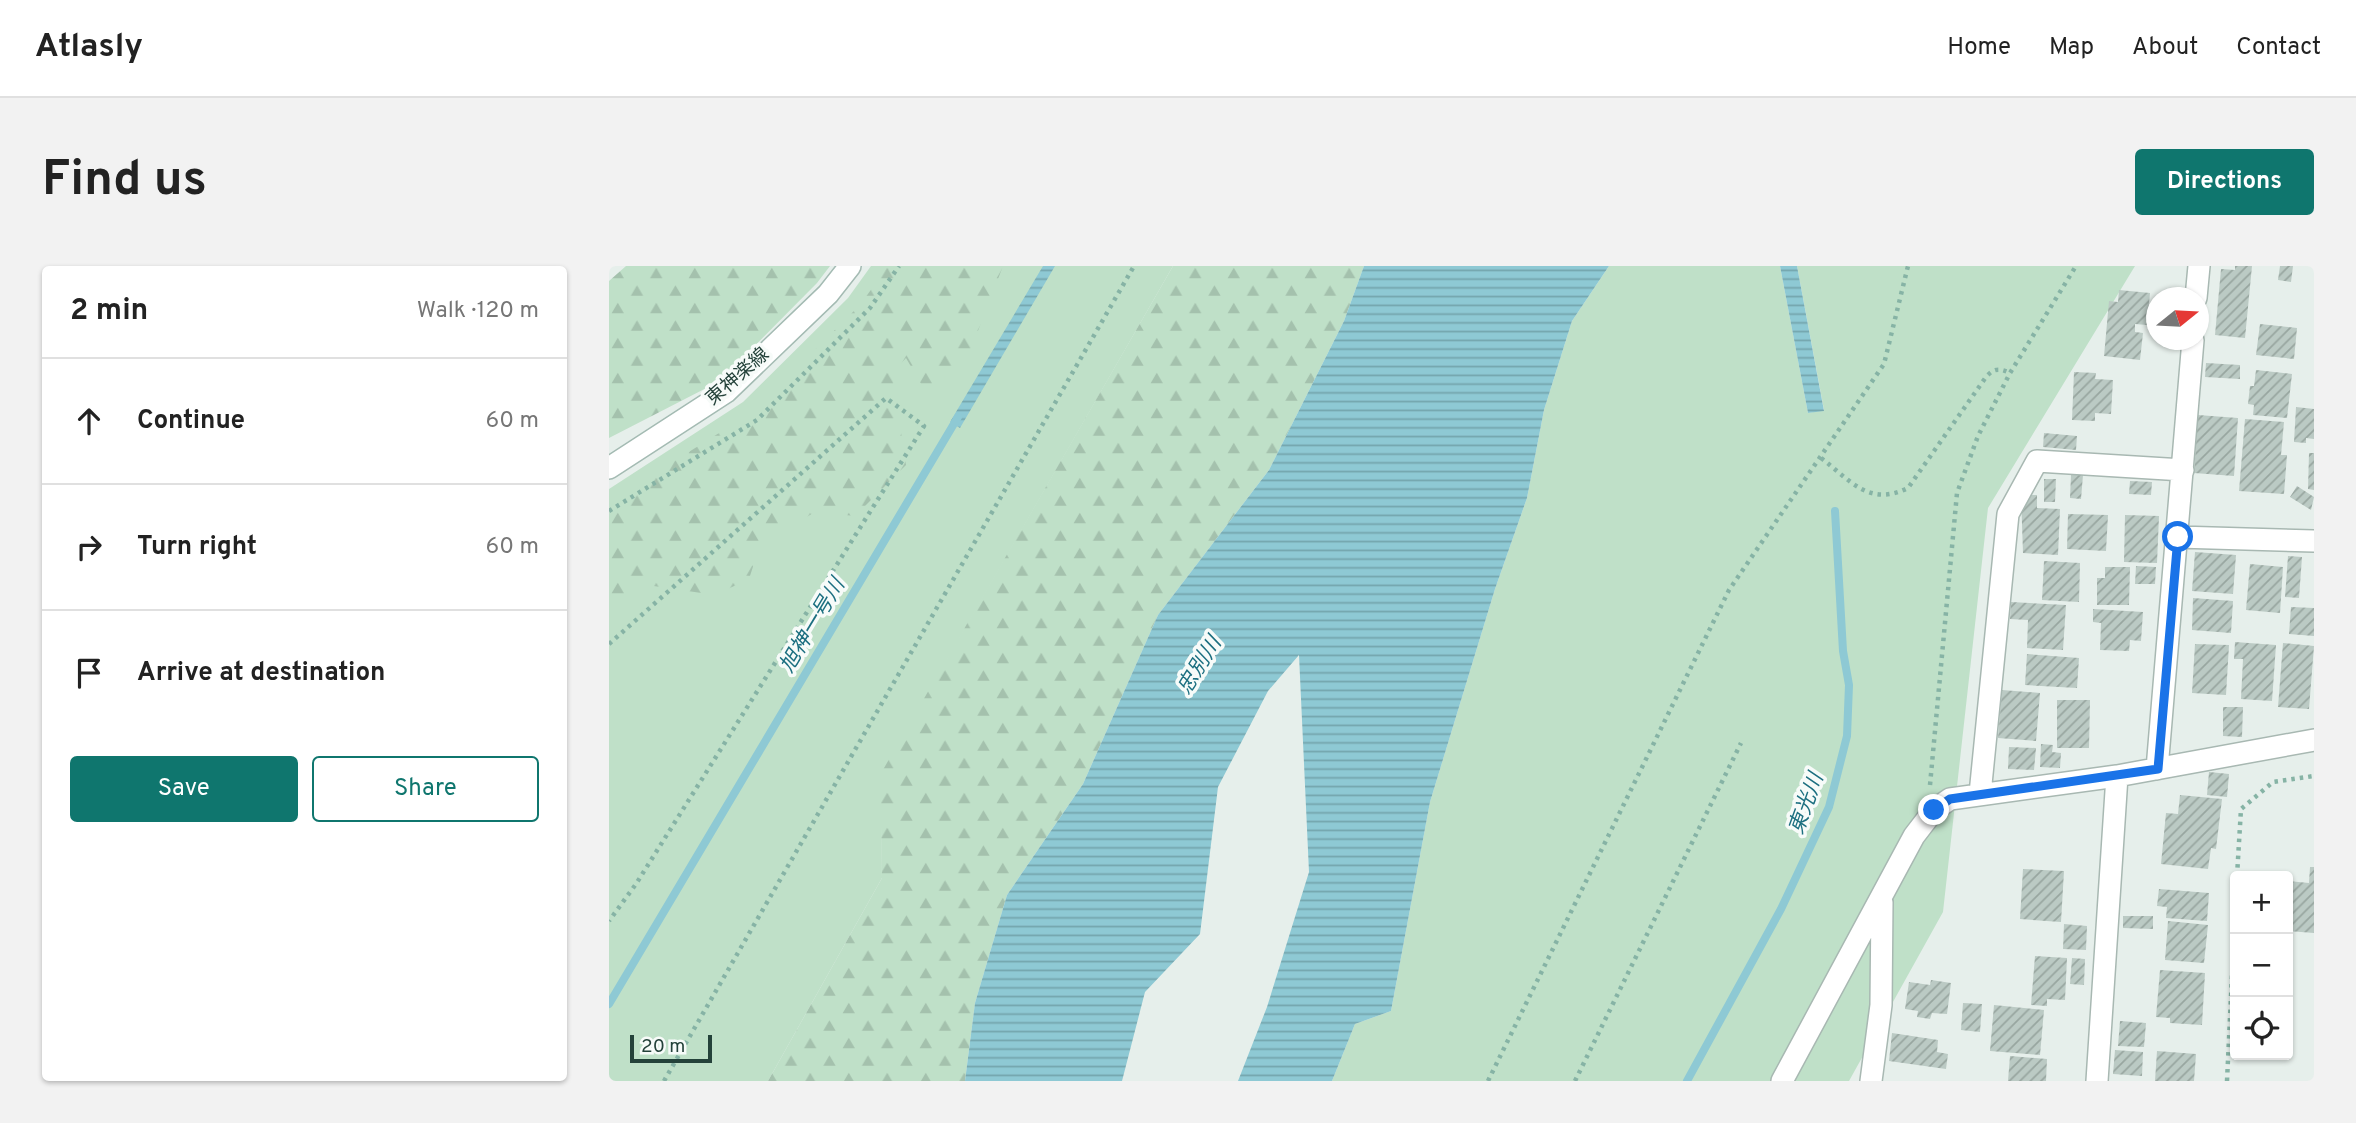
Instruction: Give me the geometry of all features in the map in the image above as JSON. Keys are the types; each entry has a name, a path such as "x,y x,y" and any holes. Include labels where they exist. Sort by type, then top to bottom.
{"street":[{"name":"東神楽線","path":"609,468 726,392 828,294 850,266"},
{"path":"2197,287 2199,266"},
{"path":"2158,769 2192,350"},
{"path":"1980,793 2008,514 2037,461 2183,470"},
{"path":"2178,537 2314,541"},
{"path":"1782,1081 1915,836 1934,810 1950,799 2117,776 2314,740"},
{"path":"2097,1081 2117,776"},
{"path":"1871,1081 1881,1005 1882,898"}],"path":[{"path":"609,511 757,420 870,308 898,266"},
{"path":"664,1081 1134,266"},
{"path":"1488,1081 1729,590 1884,364 1908,266"},
{"path":"1934,810 1929,782 1957,493 1978,436 2010,373 2075,266"},
{"path":"1821,458 1867,493 1881,497 1894,495 1908,488 1992,370 2000,369 2010,373"},
{"path":"609,644 886,398 924,426 636,884 609,921"},
{"path":"1575,1081 1741,743"},
{"path":"2237,871 2241,809 2273,782 2314,776"},
{"path":"2227,1081 2234,934"}],"green space":[{"path":"626,266 830,266 817,283 720,381 609,438 609,281"},
{"path":"871,266 1173,266 881,775 882,878 768,1081 609,1081 609,489 743,402 848,298"},
{"path":"888,266 1003,266 964,367 927,394 906,358 892,373 906,465 855,516 815,512 760,545 749,579 715,595 640,584 609,607 609,502 751,413 860,305"},
{"path":"1173,266 1364,266 1344,321 1269,470 1158,615 1083,784 1007,895 975,1003 965,1081 768,1081 882,878 880,775"},
{"path":"1609,266 1780,266 1808,413 1824,410 1797,266 2135,266 1988,508 1943,912 1849,1081 1332,1081 1355,1024 1391,1011 1430,802 1495,589 1527,498 1544,410 1572,321"}],"water":[{"path":"1043,266 1055,266 960,428 950,422"},
{"name":"忠別川","path":"1364,266 1609,266 1572,321 1544,410 1527,498 1495,589 1430,802 1391,1011 1355,1024 1332,1081 1238,1081 1267,1007 1309,872 1299,655 1268,691 1218,787 1200,934 1145,992 1122,1081 965,1081 975,1003 1007,895 1083,784 1158,615 1269,470 1344,321"},
{"path":"1780,266 1797,266 1824,411 1808,413"}],"building":[{"path":"2235,266 2252,266 2245,338 2215,335 2221,269 2235,270"},
{"path":"2280,266 2293,266 2291,282 2278,280"},
{"path":"2119,290 2146,293 2146,325 2135,324 2135,332 2143,333 2140,360 2104,356 2109,301 2118,302"},
{"path":"2260,324 2297,328 2294,359 2256,355"},
{"path":"2206,363 2240,365 2240,379 2205,377"},
{"path":"2256,370 2292,374 2287,418 2253,415 2254,405 2248,404 2250,386 2254,386"},
{"path":"2074,372 2096,373 2095,379 2113,380 2111,414 2095,413 2095,421 2072,420"},
{"path":"2296,407 2314,409 2314,439 2306,438 2306,443 2294,442"},
{"path":"2198,415 2238,418 2234,476 2194,473"},
{"path":"2245,419 2284,422 2281,455 2287,455 2284,494 2239,491"},
{"path":"2044,433 2077,436 2076,450 2043,447"},
{"path":"2309,453 2314,453 2314,490 2308,489"},
{"path":"2071,475 2083,475 2081,499 2070,498"},
{"path":"2044,479 2056,479 2055,502 2044,502"},
{"path":"2130,481 2152,482 2151,495 2129,494"},
{"path":"2297,486 2314,497 2311,510 2290,497"},
{"path":"2021,495 2037,495 2037,508 2060,509 2058,555 2023,553"},
{"path":"2068,514 2108,515 2106,551 2067,549"},
{"path":"2125,515 2159,516 2157,563 2124,562"},
{"path":"2195,552 2236,555 2233,594 2192,591"},
{"path":"2288,556 2302,557 2299,598 2285,597"},
{"path":"2044,561 2080,563 2079,602 2042,600"},
{"path":"2250,564 2283,567 2280,613 2246,610"},
{"path":"2136,566 2156,567 2155,584 2135,584"},
{"path":"2105,567 2130,567 2129,605 2097,605 2097,578 2105,578"},
{"path":"2193,598 2233,601 2231,633 2192,630"},
{"path":"2011,602 2066,605 2063,650 2027,648 2028,620 2010,619"},
{"path":"2291,607 2314,608 2314,636 2289,634"},
{"path":"2093,609 2143,612 2141,641 2130,640 2129,651 2100,650 2101,623 2093,622"},
{"path":"2235,642 2276,645 2272,701 2241,699 2243,659 2234,659"},
{"path":"2283,643 2314,646 2309,709 2278,707"},
{"path":"2195,644 2229,645 2226,695 2192,693"},
{"path":"2027,654 2079,658 2077,688 2025,685"},
{"path":"2002,690 2040,693 2036,741 1998,738"},
{"path":"2057,700 2090,700 2089,748 2057,748"},
{"path":"2223,707 2243,707 2242,737 2223,736"},
{"path":"2041,744 2053,745 2052,752 2061,753 2060,768 2040,767"},
{"path":"2009,747 2036,748 2034,770 2008,769"},
{"path":"2209,772 2229,774 2227,797 2207,795"},
{"path":"2180,795 2222,799 2216,849 2211,848 2208,869 2161,864 2166,813 2178,814"},
{"path":"2310,867 2314,867 2314,933 2293,931 2293,881 2309,883"},
{"path":"2023,869 2064,871 2061,922 2020,919"},
{"path":"2159,889 2209,893 2207,921 2166,918 2167,907 2157,906"},
{"path":"2123,916 2153,916 2153,929 2123,928"},
{"path":"2168,921 2208,925 2204,963 2165,960"},
{"path":"2064,924 2087,926 2086,950 2063,949"},
{"path":"2035,956 2067,958 2065,1000 2047,999 2047,1006 2031,1005"},
{"path":"2072,958 2085,959 2084,985 2070,984"},
{"path":"2160,970 2205,973 2202,1025 2170,1023 2170,1018 2156,1017"},
{"path":"1931,980 1951,983 1947,1014 1932,1013 1930,1019 1917,1017 1918,1011 1905,1009 1909,982 1930,985"},
{"path":"1963,1003 1982,1004 1980,1032 1961,1030"},
{"path":"1994,1005 2044,1010 2040,1055 1990,1051"},
{"path":"2120,1021 2146,1023 2144,1047 2118,1046"},
{"path":"1892,1033 1938,1040 1937,1052 1948,1054 1946,1069 1889,1061"},
{"path":"2115,1050 2143,1052 2142,1076 2113,1074"},
{"path":"2157,1051 2196,1054 2194,1081 2155,1081"},
{"path":"2010,1056 2047,1059 2046,1081 2008,1081"}],"waterway":[{"name":"旭神一号川","path":"609,1004 958,417"},
{"name":"東光川","path":"1687,1081 1781,909 1829,807 1847,736 1849,685 1843,651 1835,511"}],"route":[{"path":"1934,810 1950,799 1980,793 2158,769 2178,537"}]}
